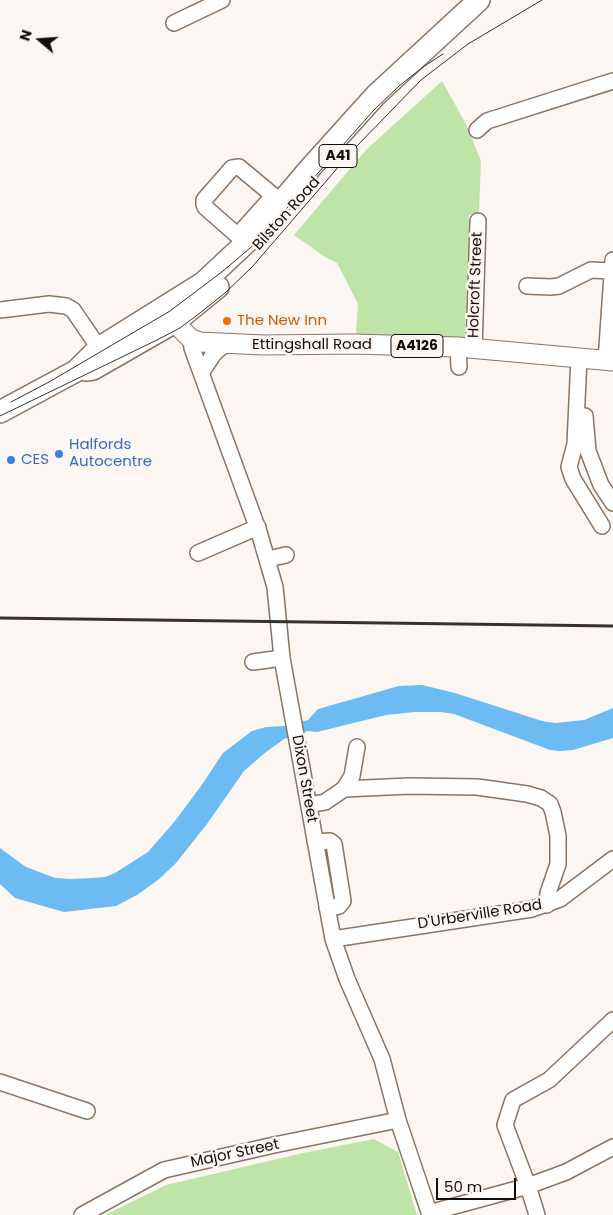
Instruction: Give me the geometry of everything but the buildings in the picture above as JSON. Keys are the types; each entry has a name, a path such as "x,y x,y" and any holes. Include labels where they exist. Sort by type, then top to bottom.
{"highway":[{"name":"Bilston Road","path":"76,371 92,369 171,314 203,283 277,199 376,95 479,0"},
{"name":"Bilston Road","path":"0,412 76,371 99,348 207,297 245,261 304,197 348,145 458,33 494,0"}],"main road":[{"path":"171,314 191,339"},
{"name":"Ettingshall Road","path":"191,339 200,342 228,344 353,344 466,348 610,361"}],"street":[{"path":"174,23 222,0"},
{"path":"477,130 488,121 613,81"},
{"path":"242,239 204,204 204,200 232,168 239,167 277,199"},
{"name":"Holcroft Street","path":"459,366 466,348 478,221"},
{"path":"527,287 559,286 591,270 612,265 610,361"},
{"path":"0,310 49,304 66,306 73,310 99,348"},
{"name":"Dixon Street","path":"191,339 214,421 241,462 237,484 258,527 275,586 282,658 333,939 347,979 382,1059 398,1120 430,1214"},
{"path":"201,373 213,355 220,348 228,344"},
{"path":"579,358 586,388 585,424 588,451 601,485 613,504"},
{"path":"579,358 575,444 569,467 573,479 602,526"},
{"path":"198,553 258,527"},
{"path":"268,559 286,555"},
{"path":"253,662 282,658"},
{"path":"309,805 325,802 344,789 352,776 357,747"},
{"path":"344,789 409,786 477,787 527,794 541,798 550,804 558,836 558,864 548,893 547,905"},
{"name":"D'Urberville Road","path":"333,939 532,909 547,905 567,894 613,859"},
{"path":"537,1215 505,1124 513,1100 550,1080 613,1020"},
{"path":"0,1082 87,1111"},
{"name":"Major Street","path":"82,1215 164,1170 398,1120"},
{"path":"430,1214 528,1186 566,1172 613,1147"}],"green space":[{"path":"442,81 466,124 481,161 479,211 469,215 465,338 356,334 358,304 337,263 325,257 294,235 366,150"},
{"path":"374,1139 398,1152 417,1215 105,1215 166,1185 303,1153"}],"water":[{"path":"422,685 455,693 542,721 555,723 584,720 613,708 613,738 573,750 550,750 454,714 441,712 386,715 317,732 308,731 284,739 244,771 207,824 176,863 158,880 137,895 116,906 64,912 15,898 0,884 0,848 26,867 55,878 105,877 115,873 148,852 175,821 223,753 252,731 308,720 318,709 399,686"}],"tram line":[{"path":"0,416 157,340 180,328 200,313 225,293 252,267 353,150 421,80 468,44 542,0"},
{"path":"11,402 49,382 170,311 223,271 256,243 374,110 399,86 443,54"}],"railway":[{"path":"0,618 613,626"}],"place":[{"name":"The New Inn","path":"227,321"},
{"name":"Halfords Autocentre","path":"59,454"},
{"name":"CES","path":"11,460"}]}
